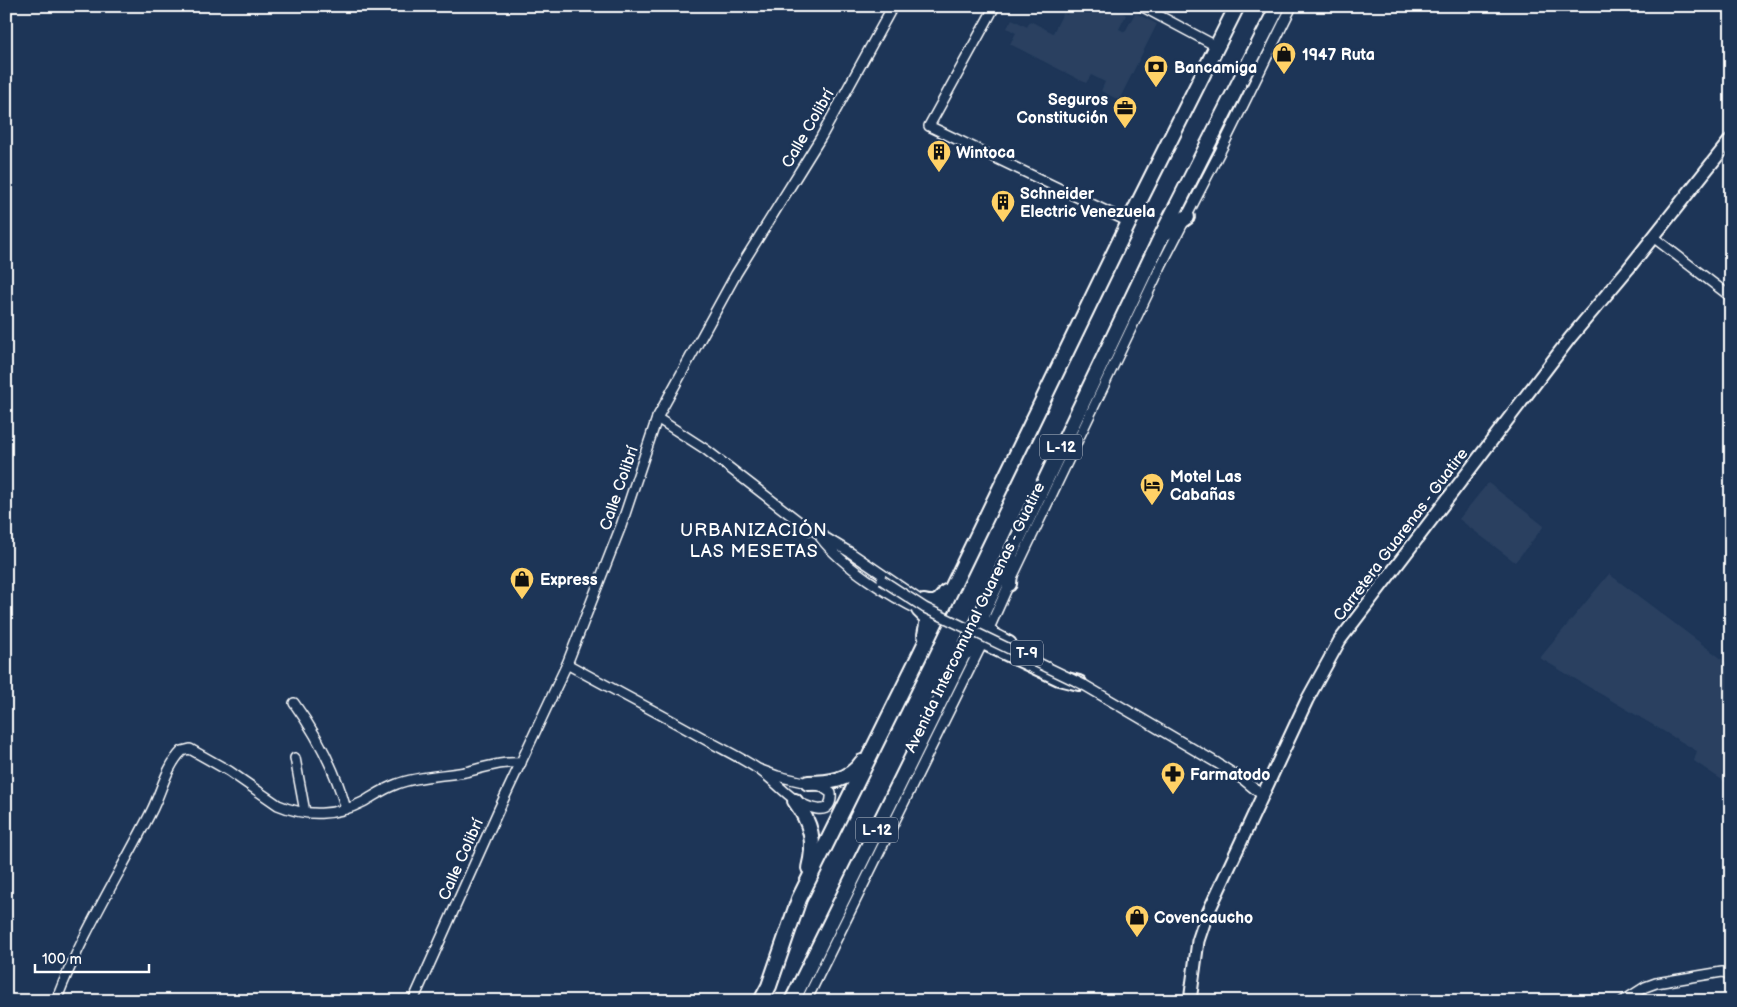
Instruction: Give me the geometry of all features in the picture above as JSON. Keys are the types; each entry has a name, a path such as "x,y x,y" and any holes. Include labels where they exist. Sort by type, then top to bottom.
{"highway":[{"name":"Avenida Intercomunal Guarenas - Guatire","path":"761,1001 769,986 800,899 1237,6"},
{"name":"Avenida Intercomunal Guarenas - Guatire","path":"792,1001 983,613 1162,235 1278,6"},
{"path":"1162,235 1187,217"},
{"path":"1009,584 1012,550"},
{"path":"920,654 928,619 922,606 940,601 959,573"},
{"path":"961,658 971,646 985,636 982,624 983,613"},
{"name":"T-9","path":"985,636 994,636 1062,670 1084,685"},
{"path":"808,783 830,782 847,776 857,769 873,748"},
{"path":"795,801 810,826 812,850 812,858 800,899"}],"main road":[{"name":"Carretera Guarenas - Guatire","path":"1190,1001 1198,941 1206,917 1307,700 1345,632 1570,338 1731,139"}],"street":[{"name":"Calle Colibrí","path":"413,1001 499,809 567,664 621,526 657,418 736,274 822,136 893,6"},
{"path":"994,6 929,126 1130,222"},
{"path":"1141,6 1216,46"},
{"name":"Avenida Intercomunal Guarenas - Guatire","path":"806,1001 985,636 1162,264 1292,6"},
{"path":"1653,237 1731,297"},
{"path":"657,418 705,449 820,538 925,608 1084,685 1217,763 1262,794"},
{"path":"806,526 851,553 922,606"},
{"path":"820,538 836,556 848,565 922,606"},
{"path":"567,664 680,724 758,769 795,801 816,809 824,809 832,800 830,793 821,786 758,769"},
{"path":"294,703 318,742 341,791 346,809"},
{"path":"56,1001 77,952 151,812 168,773 182,751 190,749 278,805 294,811 330,814 362,802 387,788 407,780 464,772 505,762 522,763"},
{"path":"295,758 304,812"},
{"path":"1623,1001 1645,987 1661,981 1722,972 1727,973 1731,978"}],"shaded area":[{"path":"1072,6 1109,6 1126,15 1119,29 1125,32 1135,13 1157,24 1119,100 1101,91 1105,82 1091,75 1086,83 1010,44 1016,33 1007,28 1012,19 1027,27 1030,21 1053,33 1063,13 1067,15"},
{"path":"1488,483 1544,526 1515,562 1459,519"},
{"path":"1609,574 1731,666 1731,786 1694,761 1697,751 1540,658"}],"place":[{"name":"1947 Ruta","path":"1284,75"},
{"name":"Bancamiga","path":"1156,88"},
{"name":"Seguros Constitución","path":"1125,129"},
{"name":"Wintoca","path":"939,173"},
{"name":"Schneider Electric Venezuela","path":"1003,223"},
{"name":"Motel Las Cabañas","path":"1152,506"},
{"name":"Express","path":"522,600"},
{"name":"Farmatodo","path":"1173,795"},
{"name":"Covencaucho","path":"1137,938"}],"district":[{"name":"URBANIZACIÓN LAS MESETAS","path":"754,540"}]}
